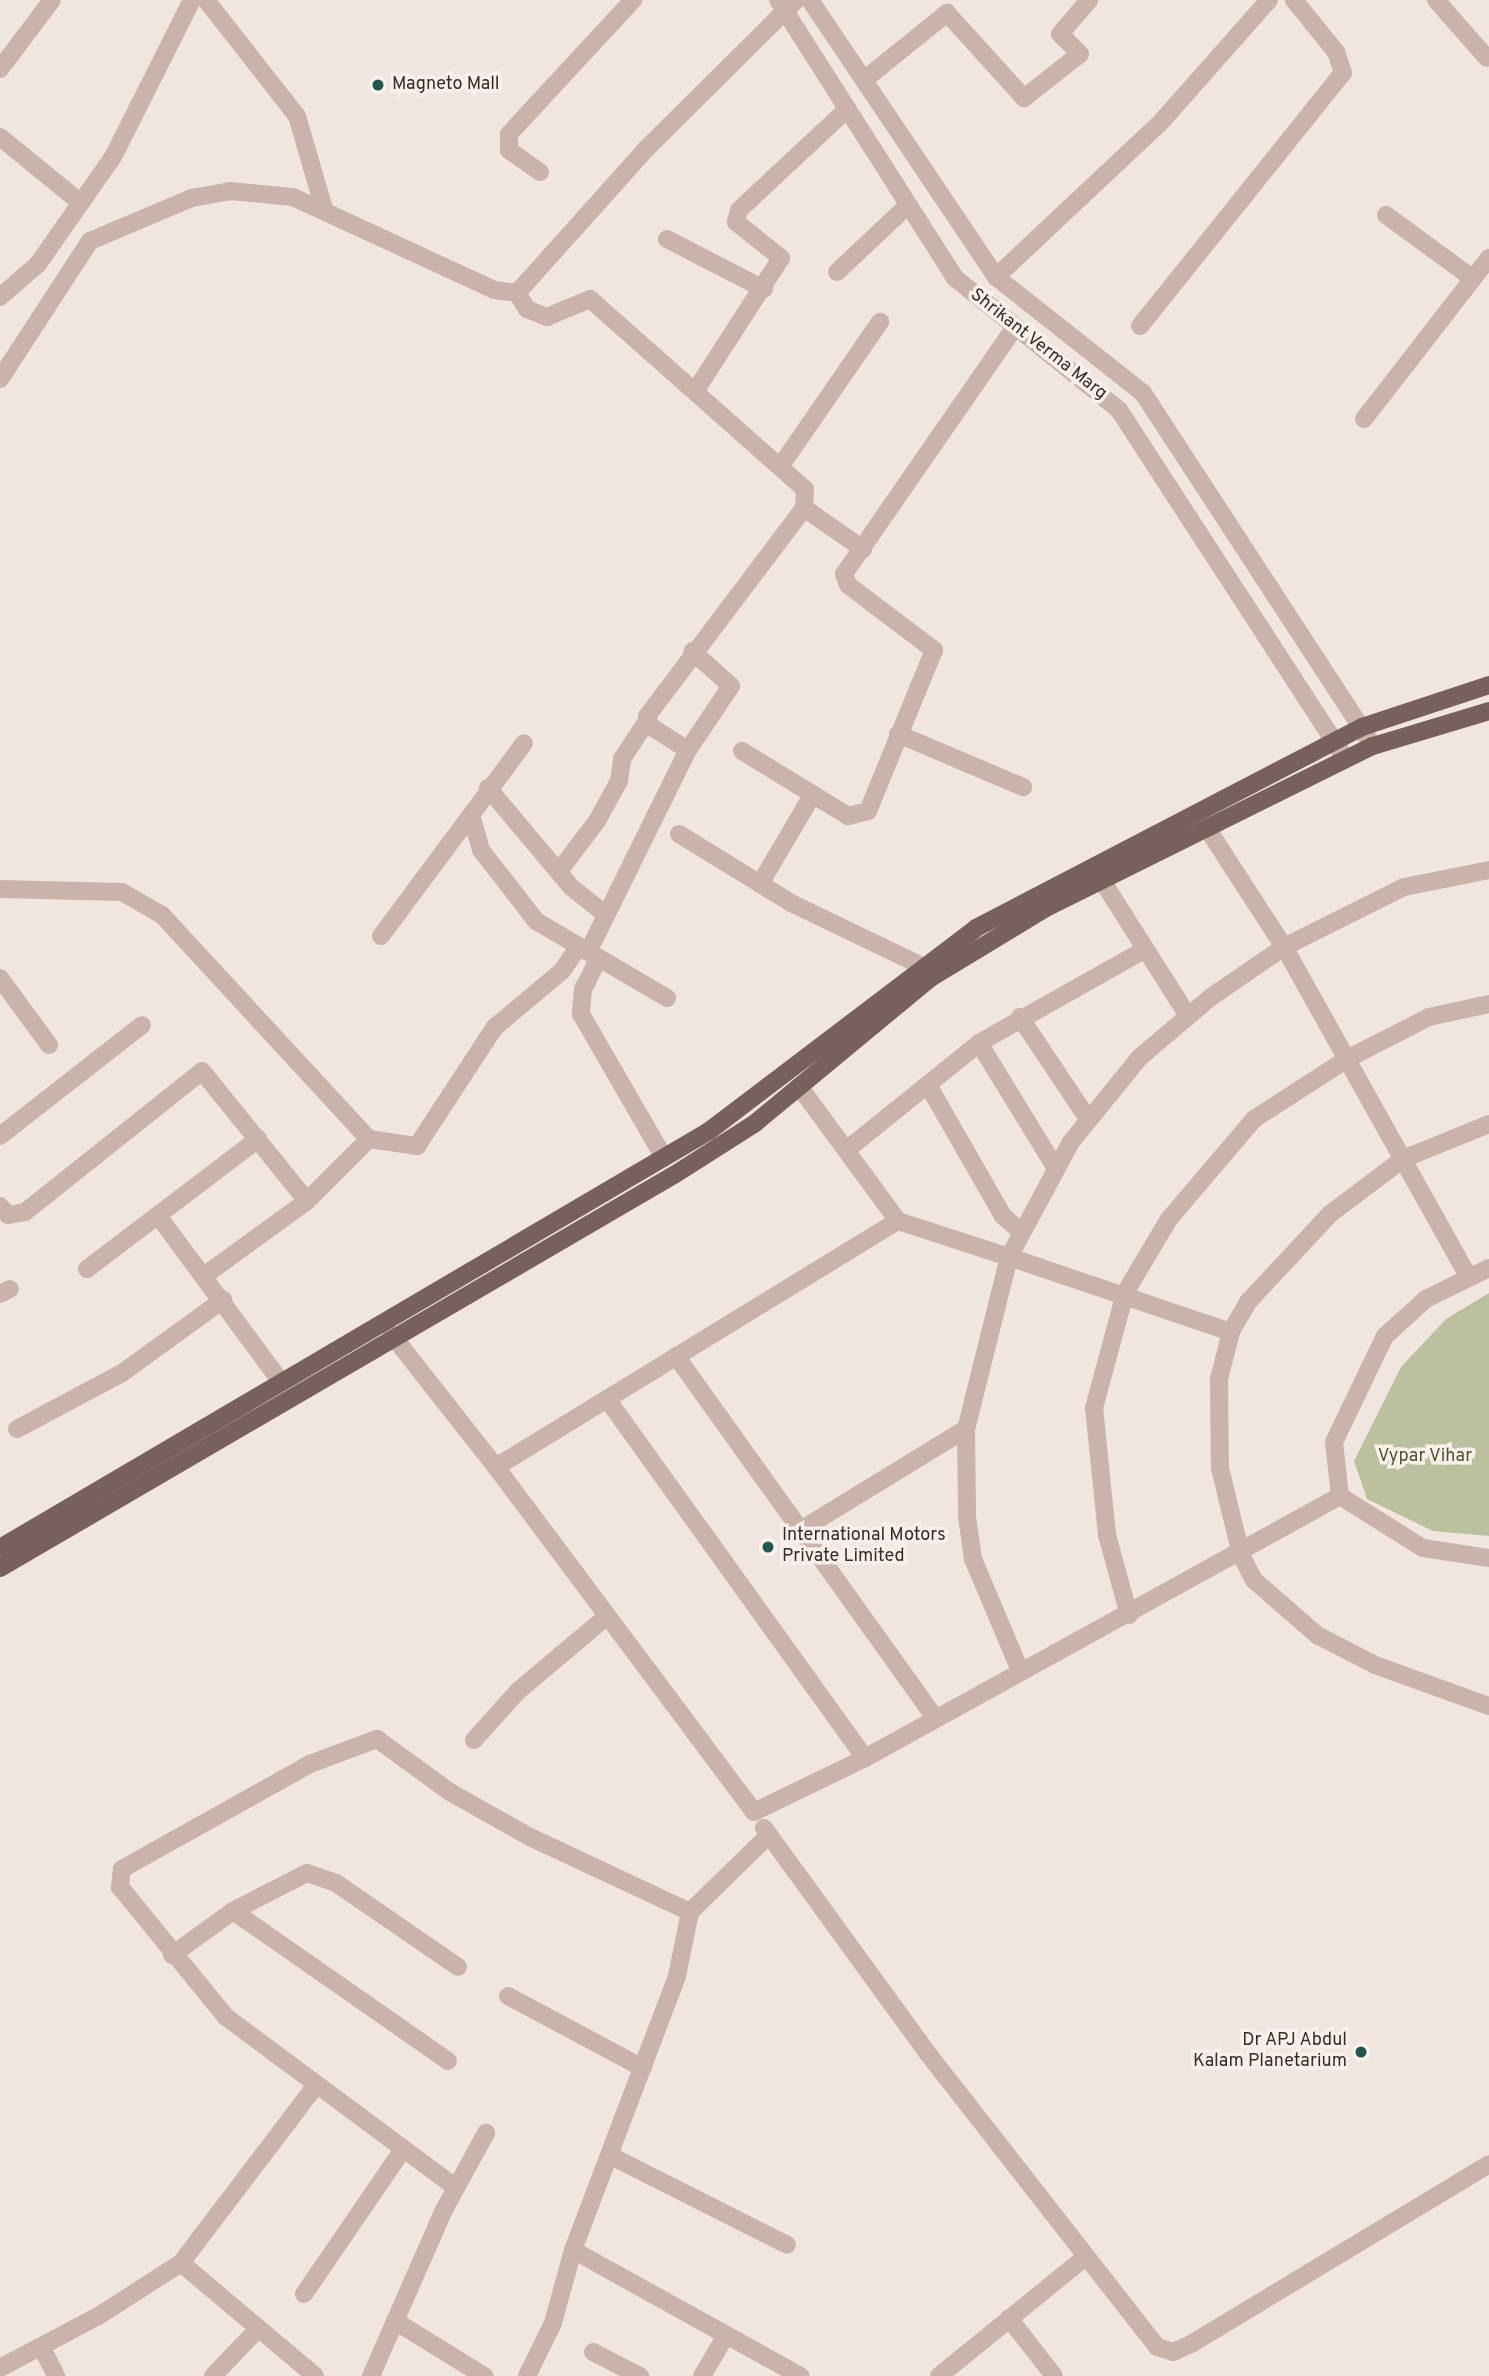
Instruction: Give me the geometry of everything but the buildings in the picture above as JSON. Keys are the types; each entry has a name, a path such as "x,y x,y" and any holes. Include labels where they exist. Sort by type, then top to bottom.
{"main road":[{"path":"0,1548 664,1158 752,1103 920,965 1062,880 1362,727 1489,685"},
{"path":"0,1568 392,1335 674,1175 754,1124 932,977 1046,908 1373,746 1489,711"}],"street":[{"path":"0,69 52,0"},
{"path":"0,298 32,272 81,202 147,97 192,0"},
{"path":"206,0 297,116 324,209"},
{"path":"540,172 509,150 509,134 632,0"},
{"name":"Shrikant Verma Marg","path":"810,0 996,278 1143,394 1373,746"},
{"path":"864,80 947,13 1024,97 1080,54 1060,34 1089,0"},
{"path":"996,278 1161,122 1269,0"},
{"path":"1140,326 1343,73 1336,52 1294,0"},
{"path":"1436,0 1487,58"},
{"path":"517,293 647,148 787,3"},
{"name":"Shrikant Verma Marg","path":"787,3 844,112 905,208 955,278 1119,410 1346,759"},
{"path":"696,390 780,264 779,251 741,228 736,216 844,112"},
{"path":"0,137 81,202"},
{"path":"0,379 77,254 104,232 192,198 230,191 258,189 324,209 494,290 517,293"},
{"path":"837,271 905,208"},
{"path":"1385,215 1472,278"},
{"path":"667,239 764,289"},
{"path":"1364,419 1489,258"},
{"path":"517,293 527,309 547,317 590,299 782,464 806,489 804,508 692,652 622,759 619,781 597,821 559,871"},
{"path":"782,464 880,323"},
{"path":"742,751 848,816 863,817 934,650 844,580 1015,327"},
{"path":"804,508 863,549"},
{"path":"664,1158 580,1014 589,952 605,914 688,750 731,686 728,677 692,652"},
{"path":"647,721 688,750"},
{"path":"898,734 1023,787"},
{"path":"382,936 488,788 524,743"},
{"path":"488,788 559,871 605,914"},
{"path":"760,884 813,794"},
{"path":"471,815 481,850 536,921 667,998"},
{"path":"1208,828 1284,947 1468,1276"},
{"path":"679,834 760,884 920,965"},
{"path":"1020,1670 973,1559 966,1429 1009,1257 1019,1230 1055,1167 1088,1119 1140,1057 1188,1016 1284,947 1404,887 1489,870"},
{"path":"1103,882 1188,1016"},
{"path":"0,889 122,892 162,915 369,1139 416,1146 495,1027 589,952"},
{"path":"849,1148 979,1043 1020,1017 1144,950"},
{"path":"0,978 49,1045"},
{"path":"1129,1615 1107,1535 1094,1408 1125,1293 1169,1219 1254,1119 1347,1059 1429,1017 1489,1004"},
{"path":"1020,1017 1088,1119"},
{"path":"0,1136 142,1025"},
{"path":"979,1043 1055,1167"},
{"path":"0,1206 8,1215 25,1212 202,1071 307,1201"},
{"path":"928,1085 1003,1216 1019,1230"},
{"path":"799,1086 849,1148 898,1221 1125,1293 1231,1332"},
{"path":"1489,1124 1403,1159 1330,1214 1248,1303 1231,1332 1219,1379 1220,1468 1241,1555 1273,1601 1317,1635 1375,1665 1489,1706"},
{"path":"87,1269 159,1217 258,1139"},
{"path":"205,1275 307,1201 369,1139"},
{"path":"159,1217 205,1275 281,1382"},
{"path":"496,1466 898,1221"},
{"path":"1340,1496 1334,1442 1385,1336 1426,1299 1489,1268"},
{"path":"17,1429 122,1373 223,1300"},
{"path":"392,1335 496,1466 1142,2333 1173,2352 1489,2164"},
{"path":"676,1356 796,1532 935,1718"},
{"path":"607,1399 865,1758"},
{"path":"796,1532 966,1429"},
{"path":"754,1812 865,1758 1020,1670 1241,1555 1340,1496"},
{"path":"1340,1496 1423,1548 1489,1558"},
{"path":"474,1740 518,1691 607,1616"},
{"path":"456,2187 314,2088 226,2017 172,1955 120,1887 122,1869 310,1764 377,1739 450,1792 530,1836 690,1912"},
{"path":"527,2376 553,2323 573,2250 611,2157 687,1947 690,1912 769,1835"},
{"path":"172,1955 233,1911 294,1877 319,1874 458,1967"},
{"path":"233,1911 447,2061"},
{"path":"508,1996 643,2068"},
{"path":"0,2368 42,2348 181,2263 314,2088"},
{"path":"371,2376 456,2187 486,2133"},
{"path":"304,2294 402,2151"},
{"path":"611,2157 787,2245"},
{"path":"573,2250 725,2337 800,2376"},
{"path":"939,2376 1084,2258"},
{"path":"181,2263 256,2331 315,2376"},
{"path":"1009,2318 1054,2376"},
{"path":"395,2321 484,2376"},
{"path":"213,2376 256,2331"},
{"path":"702,2376 725,2337"},
{"path":"42,2348 56,2376"},
{"path":"593,2352 633,2374"}],"green space":[{"name":"Vypar Vihar","path":"1489,1293 1489,1536 1433,1531 1367,1499 1354,1461 1401,1367 1446,1319"}],"place":[{"name":"Magneto Mall","path":"378,85"},
{"name":"International Motors Private Limited","path":"768,1547"},
{"name":"Dr APJ Abdul Kalam Planetarium","path":"1361,2052"}]}
